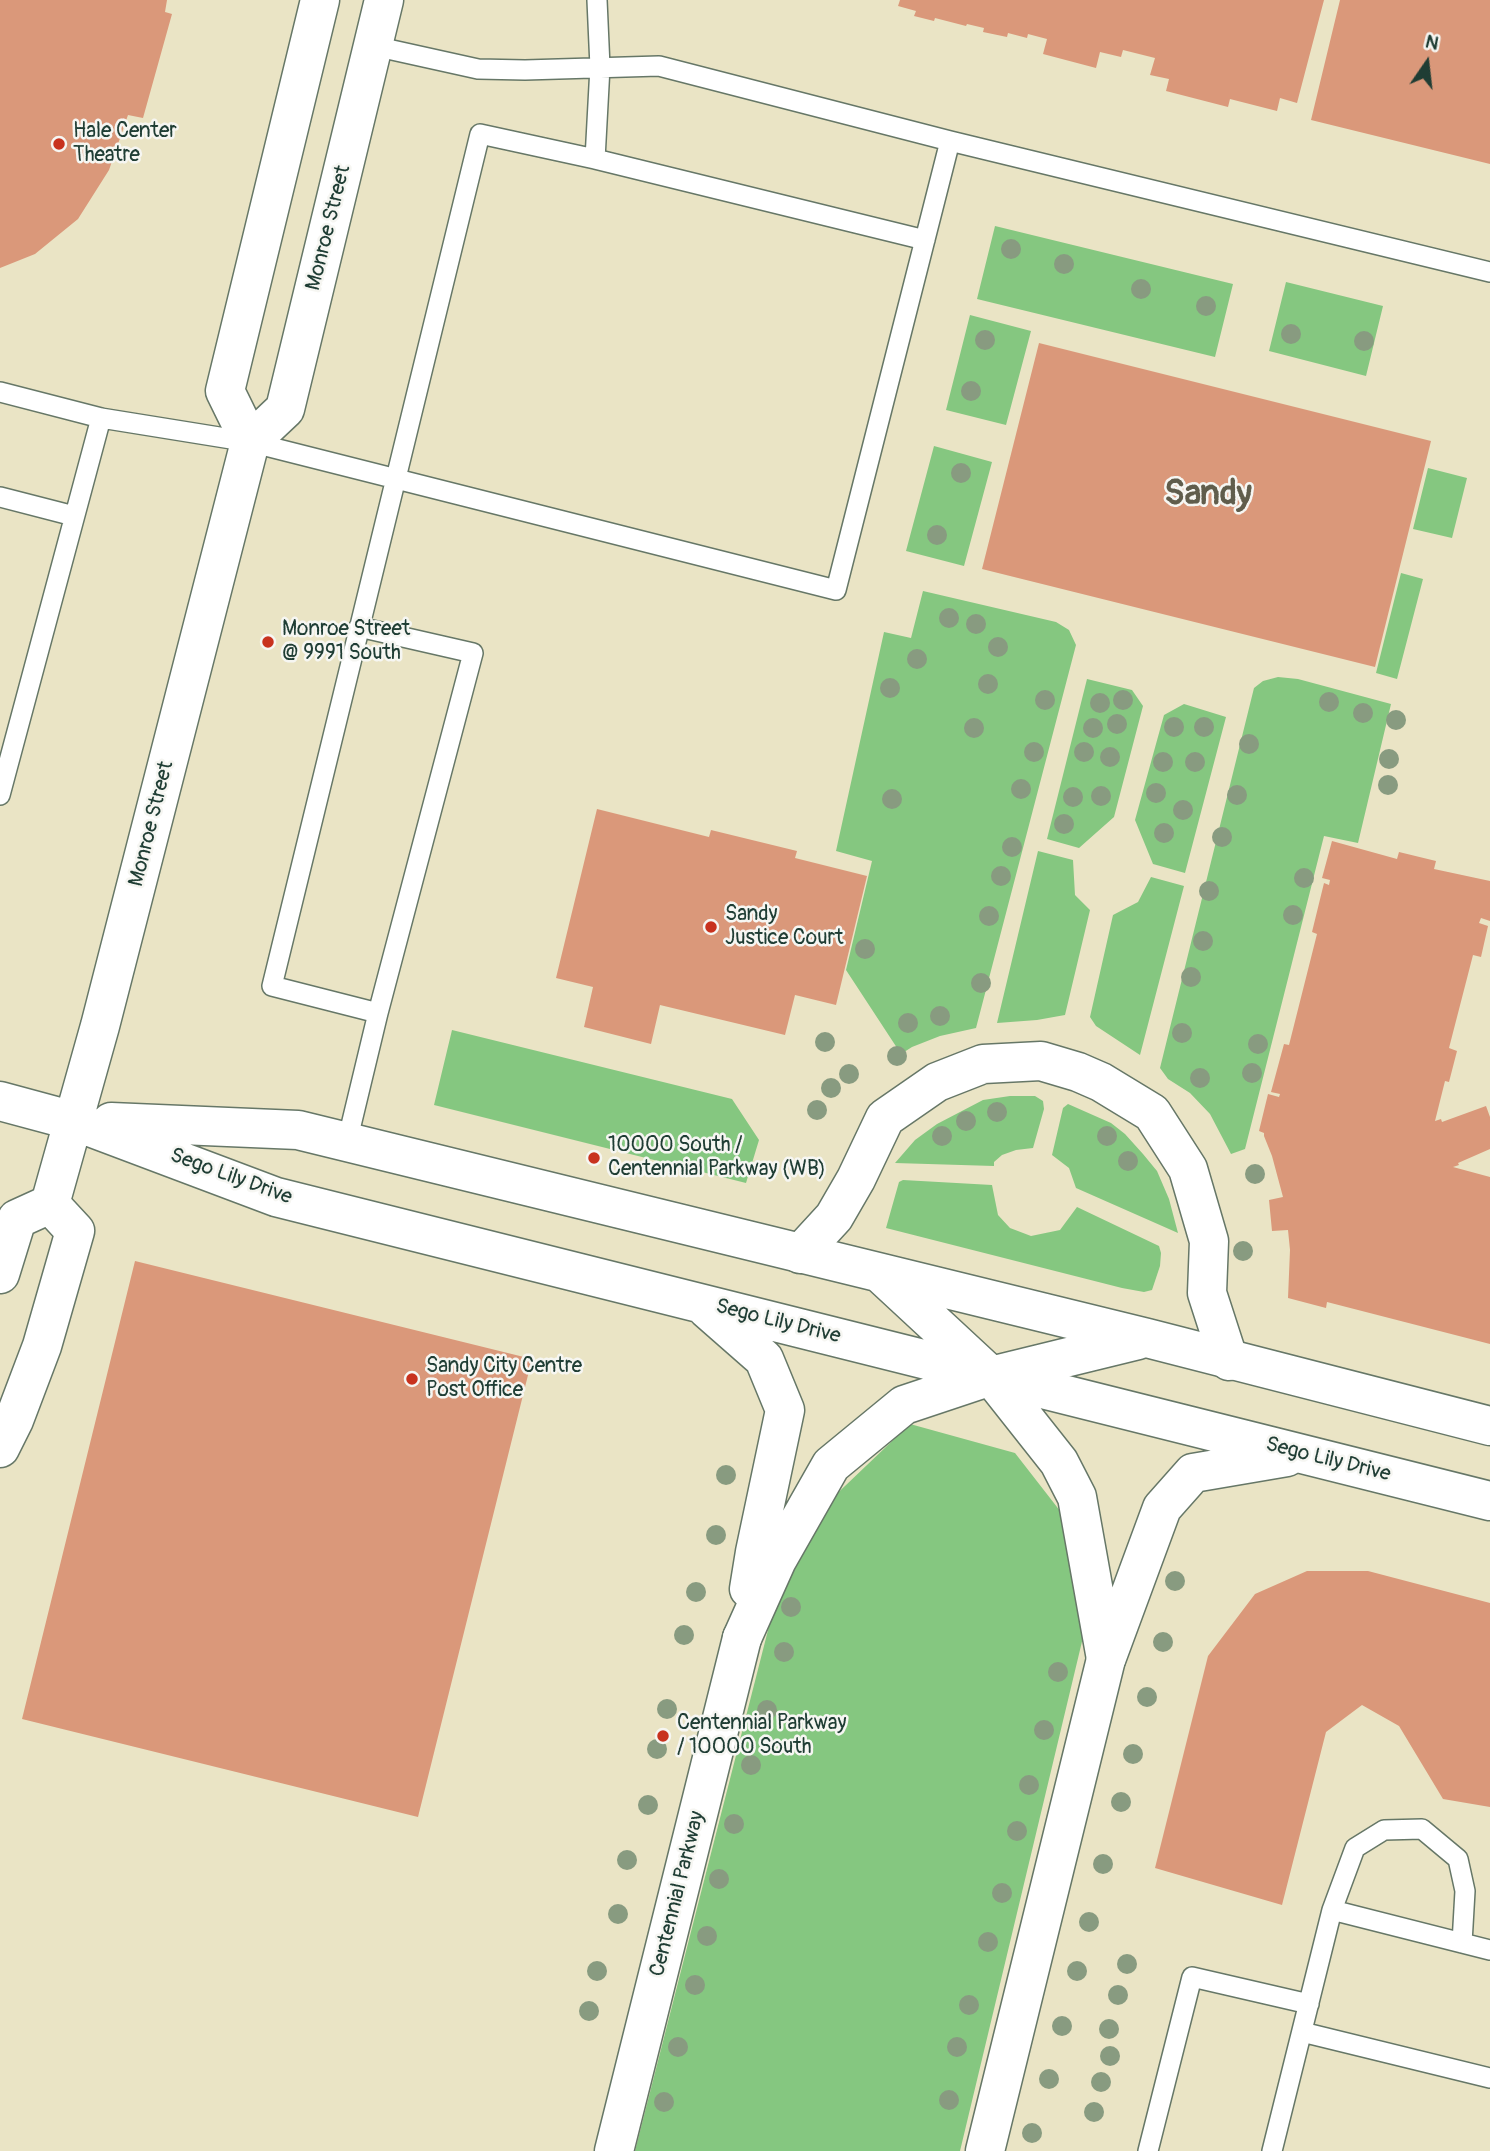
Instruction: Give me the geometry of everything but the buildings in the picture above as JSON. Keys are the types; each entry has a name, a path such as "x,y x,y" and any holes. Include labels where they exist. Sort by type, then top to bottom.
{"main road":[{"path":"250,442 225,391 320,0"},
{"name":"Monroe Street","path":"50,1204 74,1121 250,442 285,409 384,0"},
{"path":"800,1254 834,1217 856,1179 885,1118 937,1082 983,1064 1041,1061 1078,1072 1152,1112 1188,1169 1209,1241 1207,1293 1230,1361"},
{"name":"Sego Lily Drive","path":"0,1101 74,1121 276,1197 1490,1501"},
{"name":"Sego Lily Drive","path":"74,1121 298,1130 1147,1338 1490,1426"},
{"path":"0,1274 17,1219 50,1204 75,1231 42,1346 14,1420 0,1448"},
{"path":"879,1273 991,1376 1059,1462 1077,1497 1106,1659"},
{"path":"700,1303 764,1359 785,1410 755,1552 742,1638"},
{"path":"742,1638 777,1560 831,1465 904,1405 991,1376 1147,1338"},
{"path":"985,2151 1106,1659 1162,1508 1193,1473 1302,1454"},
{"name":"Centennial Parkway","path":"614,2151 742,1638"}],"lane":[{"path":"595,159 600,67 597,0"},
{"path":"374,46 478,69 659,66 950,141 1490,272"},
{"path":"377,1013 272,986 480,134 595,159 925,240"},
{"path":"0,392 101,418 250,442 836,590 950,141"},
{"path":"0,795 101,418"},
{"path":"0,498 74,516"},
{"path":"347,1142 377,1013 473,653 359,627"},
{"path":"1274,2151 1332,1910 1355,1848 1384,1830 1422,1829 1458,1859 1465,1891 1462,1943"},
{"path":"1332,1910 1490,1950"},
{"path":"1148,2151 1192,1978 1309,2004"},
{"path":"1302,2032 1490,2078"}],"green space":[{"path":"995,226 1233,284 1215,357 977,299"},
{"path":"1286,282 1383,306 1366,376 1269,351"},
{"path":"970,315 1031,331 1006,425 946,410"},
{"path":"934,446 992,462 964,566 906,551"},
{"path":"1428,468 1467,478 1452,538 1413,529"},
{"path":"1401,573 1423,579 1397,679 1376,673"},
{"path":"923,591 1056,622 1069,630 1076,645 976,1028 940,1036 901,1054 846,970 872,861 836,851 884,632 911,638"},
{"path":"1278,677 1298,679 1391,704 1358,843 1324,836 1245,1149 1231,1154 1210,1114 1190,1093 1168,1079 1160,1068 1254,688 1263,681"},
{"path":"1087,679 1132,690 1143,706 1114,817 1079,848 1047,839"},
{"path":"1184,704 1226,717 1185,873 1153,864 1135,820 1164,715"},
{"path":"1038,851 1073,860 1075,895 1090,910 1065,1015 997,1023"},
{"path":"1151,877 1184,886 1140,1055 1096,1026 1090,1017 1113,915 1138,902"},
{"path":"452,1030 732,1099 759,1140 746,1183 434,1105"},
{"path":"1035,1096 1043,1101 1044,1109 1033,1148 1002,1155 994,1162 994,1166 895,1163 915,1140 937,1124 983,1100"},
{"path":"1068,1104 1111,1123 1143,1154 1157,1171 1169,1199 1178,1233 1076,1188 1069,1168 1052,1155 1063,1108"},
{"path":"903,1180 992,1185 998,1215 1010,1228 1031,1236 1060,1230 1077,1207 1159,1246 1160,1266 1152,1290 1144,1292 1122,1288 886,1228 899,1182"},
{"path":"910,1424 1015,1453 1064,1516 1085,1629 960,2151 635,2151 778,1591 824,1506"}],"place":[{"name":"Hale Center Theatre","path":"59,144"},
{"name":"Monroe Street @ 9991 South","path":"268,642"},
{"name":"Sandy Justice Court","path":"711,927"},
{"name":"10000 South / Centennial Parkway (WB)","path":"594,1158"},
{"name":"Sandy City Centre Post Office","path":"412,1379"},
{"name":"Centennial Parkway / 10000 South","path":"663,1736"}],"district":[{"name":"Sandy","path":"1208,495"}]}
